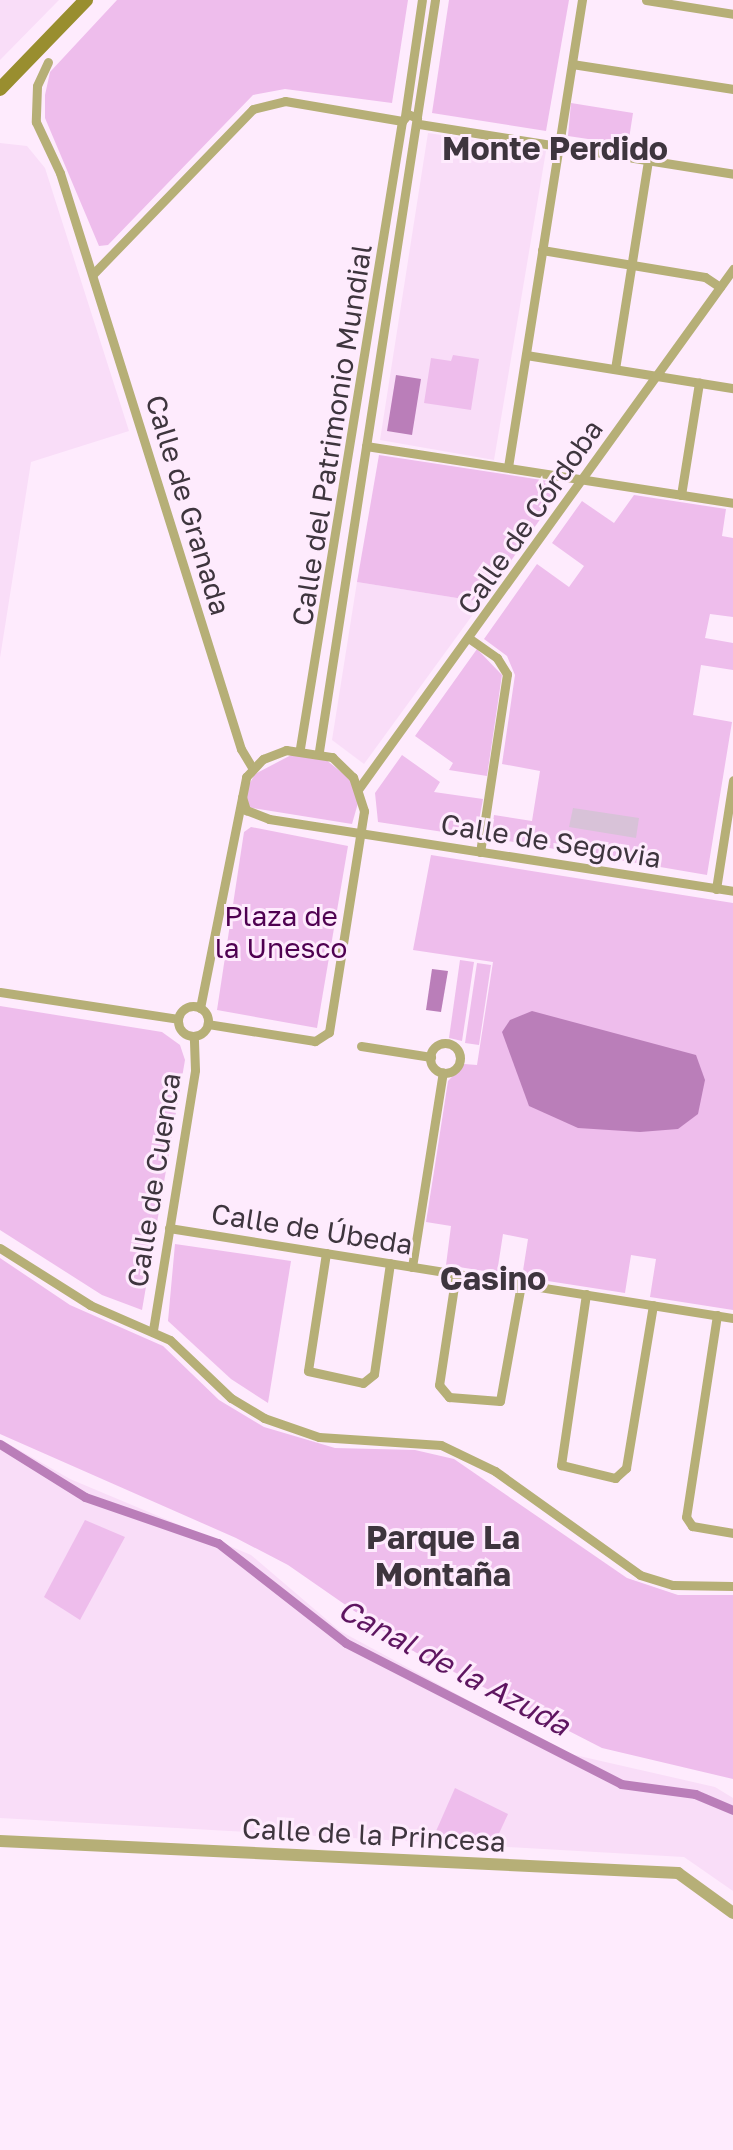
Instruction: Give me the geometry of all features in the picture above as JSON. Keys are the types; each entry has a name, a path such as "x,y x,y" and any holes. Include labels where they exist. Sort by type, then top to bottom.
{"main road":[{"path":"0,89 86,0"}],"street":[{"name":"Calle del Patrimonio Mundial","path":"300,748 422,0"},
{"name":"Calle del Patrimonio Mundial","path":"319,751 435,0"},
{"path":"508,467 582,0"},
{"path":"646,0 733,14"},
{"path":"48,62 37,86 35,116 60,173 94,273 253,109 285,101 733,174"},
{"path":"572,64 733,89"},
{"path":"403,121 417,124"},
{"path":"615,369 648,161"},
{"path":"542,250 705,277 720,287"},
{"name":"Calle de Córdoba","path":"359,788 470,639 733,269"},
{"name":"Calle de Granada","path":"94,273 241,749 253,769"},
{"path":"526,355 733,388"},
{"path":"681,495 699,382"},
{"path":"366,446 733,503"},
{"path":"470,639 497,658 507,674 480,852"},
{"path":"178,1019 184,1033 194,1036 208,1024 315,1041 326,1036 364,815 359,788 342,764 319,751 300,748 276,752 253,769 243,786 200,1008 208,1024"},
{"path":"716,889 733,780"},
{"path":"243,786 244,808 266,818"},
{"path":"328,828 351,827 364,815"},
{"path":"231,842 240,820 266,818 361,833"},
{"name":"Calle de Segovia","path":"361,833 733,891"},
{"path":"0,992 178,1019"},
{"path":"178,1019 186,1008 200,1008"},
{"name":"Calle de Cuenca","path":"153,1330 195,1070 194,1036"},
{"path":"431,1057 441,1044 458,1050 458,1065 443,1072"},
{"path":"361,1046 431,1057 443,1072 412,1267"},
{"name":"Calle de Úbeda","path":"169,1228 733,1318"},
{"path":"0,1248 90,1305 153,1330 264,1418 319,1437 441,1445 495,1471 550,1517 640,1575 673,1585 733,1586"},
{"path":"326,1253 308,1371 363,1383 374,1374 390,1263"},
{"path":"456,1273 439,1385 449,1397 500,1401 521,1284"},
{"path":"586,1294 561,1465 615,1478 626,1468 653,1305"},
{"path":"717,1315 686,1517 692,1526 733,1533"},
{"name":"Calle de la Princesa","path":"0,1841 678,1873 733,1913"}],"shaded area":[{"path":"0,0 59,0 0,60"},
{"path":"428,133 546,151 494,460 380,440"},
{"path":"0,143 27,146 45,168 129,431 31,462 0,658"},
{"path":"396,375 421,379 412,435 387,431"},
{"path":"357,582 482,602 364,764 332,740"},
{"path":"432,969 448,971 441,1012 426,1010"},
{"path":"532,1011 696,1055 705,1080 698,1114 678,1129 640,1132 578,1128 529,1106 502,1032 510,1020"},
{"path":"0,1439 70,1479 251,1555 340,1631 566,1753 715,1787 733,1798 733,1891 684,1857 0,1818"}],"green space":[{"path":"117,0 408,0 392,103 285,89 253,95 108,245 99,246 45,118 45,95 50,72"},
{"path":"449,0 569,0 546,131 432,113"},
{"path":"571,103 633,113 628,145 568,136"},
{"path":"453,355 479,359 471,410 424,403 431,358 451,361"},
{"path":"379,455 555,482 560,491 482,602 357,582"},
{"path":"634,495 726,509 722,536 733,538 733,617 710,614 705,638 733,643 733,670 701,665 693,715 732,722 707,875 491,838 494,815 532,821 540,771 502,764 515,675 507,656 484,639 537,564 569,587 584,566 552,543 582,501 614,523"},
{"path":"477,649 502,675 487,776 449,770 453,763 415,736"},
{"path":"295,753 325,759 350,779 358,803 352,824 247,807 246,790 255,774"},
{"path":"402,755 440,782 434,792 483,799 476,837 378,822 375,793"},
{"name":"Plaza de la Unesco","path":"251,827 348,846 317,1028 217,1010 244,832"},
{"path":"431,855 733,903 733,1310 650,1297 656,1259 631,1255 625,1293 522,1277 528,1239 503,1234 497,1273 446,1265 451,1226 426,1222 448,1081 464,1064 477,1065 493,962 413,950"},
{"path":"460,960 474,962 462,1041 449,1038"},
{"path":"477,963 491,965 479,1045 465,1043"},
{"path":"0,1006 162,1032 180,1045 185,1060 142,1310 102,1295 0,1230"},
{"path":"175,1244 291,1261 268,1403 231,1379 168,1321"},
{"path":"0,1258 70,1305 163,1346 219,1400 264,1427 335,1448 415,1450 454,1459 627,1578 678,1595 733,1595 733,1779 602,1748 409,1649 288,1565 236,1538 0,1434"},
{"path":"85,1520 125,1537 80,1620 44,1597"},
{"path":"455,1788 508,1814 495,1842 433,1838"}],"building":[{"path":"573,808 639,818 636,838 569,827"}],"waterway":[{"name":"Canal de la Azuda","path":"0,1444 85,1497 218,1543 346,1643 621,1784 695,1794 733,1810"}],"district":[{"name":"Monte Perdido","path":"555,148"},
{"name":"Casino","path":"493,1278"},
{"name":"Parque La Montaña","path":"443,1556"}]}
